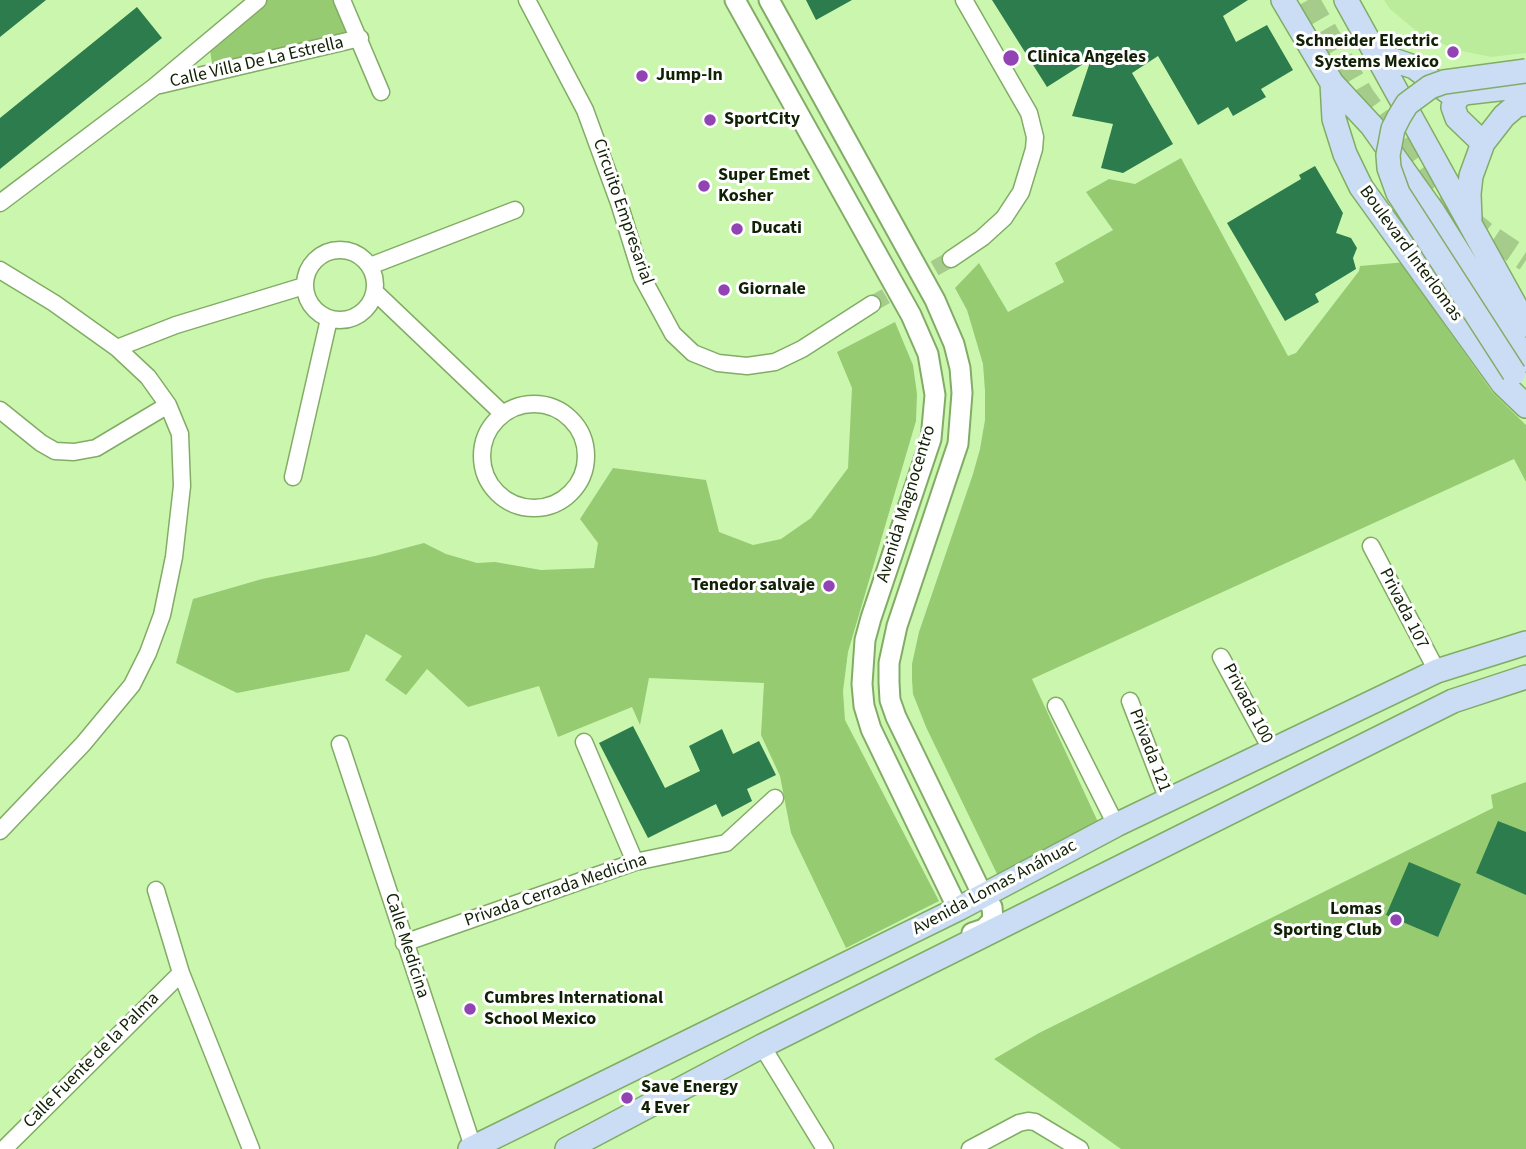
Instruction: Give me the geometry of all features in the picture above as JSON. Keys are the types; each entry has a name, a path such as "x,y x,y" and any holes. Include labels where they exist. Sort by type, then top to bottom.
{"main road":[{"name":"Boulevard Interlomas","path":"1283,0 1332,83 1372,126 1434,213 1522,374"},
{"path":"1346,0 1472,229 1516,294 1526,325"},
{"path":"1375,54 1414,67 1457,98"},
{"path":"1522,374 1398,193 1389,168 1388,155 1393,129 1399,117 1407,104 1424,90 1444,82 1526,71"},
{"name":"Boulevard Interlomas","path":"1332,83 1334,119 1345,154 1361,187 1503,384 1526,406"},
{"path":"1483,144 1457,118 1453,107 1457,98 1464,93 1526,86"},
{"path":"1472,229 1469,194 1471,176 1483,144 1504,116 1517,105 1526,104"},
{"name":"Avenida Lomas Anáhuac","path":"472,1148 958,909 1116,825 1437,671 1526,643"},
{"name":"Avenida Lomas Anáhuac","path":"567,1149 762,1046 1454,701 1526,677"}],"street":[{"name":"Calle Villa De La Estrella","path":"0,203 154,87 258,0"},
{"name":"Calle Villa De La Estrella","path":"342,0 381,92"},
{"name":"Circuito Empresarial","path":"527,0 585,110 619,202 642,277 673,334 693,353 718,363 747,366 775,362 802,349 872,304"},
{"name":"Avenida Magnocentro","path":"735,0 911,315 928,354 935,395 931,439 871,618 865,640 862,684 864,706 871,729 958,909"},
{"name":"Avenida Magnocentro","path":"769,0 935,300 954,344 962,393 958,444 897,626 889,663 890,699 896,717 983,896 992,907 993,920 984,929 948,942 943,948 943,956"},
{"path":"951,258 982,238 1004,218 1021,192 1034,149 1035,136 1028,113 964,0"},
{"name":"Calle Villa De La Estrella","path":"154,87 360,38"},
{"path":"370,266 515,210"},
{"path":"339,250 357,254 370,266 375,278 375,292 367,310 349,320 328,319 311,306 304,286 308,268 321,255 339,250"},
{"path":"0,270 54,303 117,348 148,377 167,405 180,434 182,486 174,557 162,615 148,653 132,685 91,735 0,831"},
{"path":"117,348 176,325 304,286"},
{"path":"375,292 503,414"},
{"path":"293,477 328,319"},
{"path":"528,404 555,408 577,425 587,451 583,477 566,499 540,509 513,505 492,487 482,462 486,435 503,414 528,404"},
{"path":"0,410 55,451 74,452 96,448 167,405"},
{"name":"Privada 107","path":"1371,546 1437,671"},
{"name":"Privada 100","path":"1221,657 1272,751"},
{"name":"Privada 121","path":"1130,701 1168,800"},
{"path":"1056,706 1116,825"},
{"path":"583,742 635,862"},
{"name":"Calle Medicina","path":"340,744 472,1148"},
{"name":"Privada Cerrada Medicina","path":"404,943 635,862 726,843 775,798"},
{"path":"156,890 181,973 251,1149"},
{"name":"Calle Fuente de la Palma","path":"4,1149 181,973"},
{"path":"762,1046 825,1149"},
{"path":"970,1149 1019,1123 1028,1121 1035,1122 1080,1149"}],"shaded area":[{"path":"259,0 342,0 360,38 213,71 209,42"},
{"path":"1384,0 1526,0 1526,53 1491,57 1457,50 1420,34 1390,9"},
{"path":"1181,158 1288,356 1296,353 1359,271 1360,266 1407,262 1444,324 1493,393 1526,425 1526,482 1514,459 1032,679 1098,822 998,876 926,727 913,694 912,664 919,632 973,474 985,420 983,364 967,310 955,288 979,263 1008,312 1064,282 1055,263 1113,230 1086,192 1109,179 1135,184"},
{"path":"895,322 913,365 917,394 916,421 848,652 843,691 845,720 939,901 846,948 791,833 780,776 761,735 764,683 649,678 640,725 632,707 558,737 539,686 468,707 427,669 406,695 385,680 402,656 366,634 349,671 237,693 176,663 193,599 262,579 424,543 446,554 477,563 495,562 541,570 594,568 598,543 580,519 613,468 706,480 719,532 753,545 781,539 811,518 848,468 852,388 837,352"},
{"name":"Lomas Sporting Club","path":"1526,782 1526,1149 1121,1149 994,1059 1039,1033 1493,808 1491,795"}],"building":[{"path":"0,0 46,0 0,37"},
{"path":"806,0 852,0 816,20"},
{"path":"992,0 1248,0 1223,16 1236,42 1267,25 1293,70 1261,89 1266,97 1233,116 1228,107 1198,125 1158,56 1132,73 1173,144 1123,173 1101,168 1113,124 1072,116 1091,59 1047,87"},
{"path":"137,7 162,38 0,169 0,118"},
{"path":"1315,166 1343,213 1336,233 1351,238 1357,248 1353,258 1356,269 1315,294 1319,302 1285,321 1227,223 1301,179 1299,175"},
{"path":"633,726 665,788 700,771 689,746 722,729 733,754 759,741 776,775 747,789 752,801 722,817 716,804 648,838 599,743"},
{"path":"1498,821 1526,832 1526,895 1476,873"},
{"path":"1409,862 1461,884 1438,937 1386,915"}],"tunnel":[{"path":"1308,0 1363,96 1429,186 1485,233 1526,260"},
{"path":"872,304 951,259"}],"place":[{"name":"Schneider Electric Systems Mexico","path":"1453,52"},
{"name":"Clinica Angeles","path":"1011,58"},
{"name":"Jump-In","path":"642,76"},
{"name":"SportCity","path":"710,120"},
{"name":"Super Emet Kosher","path":"704,186"},
{"name":"Ducati","path":"737,229"},
{"name":"Giornale","path":"724,290"},
{"name":"Tenedor salvaje","path":"829,586"},
{"name":"Lomas Sporting Club","path":"1396,920"},
{"name":"Cumbres International School Mexico","path":"470,1009"},
{"name":"Save Energy 4 Ever","path":"627,1098"}]}
